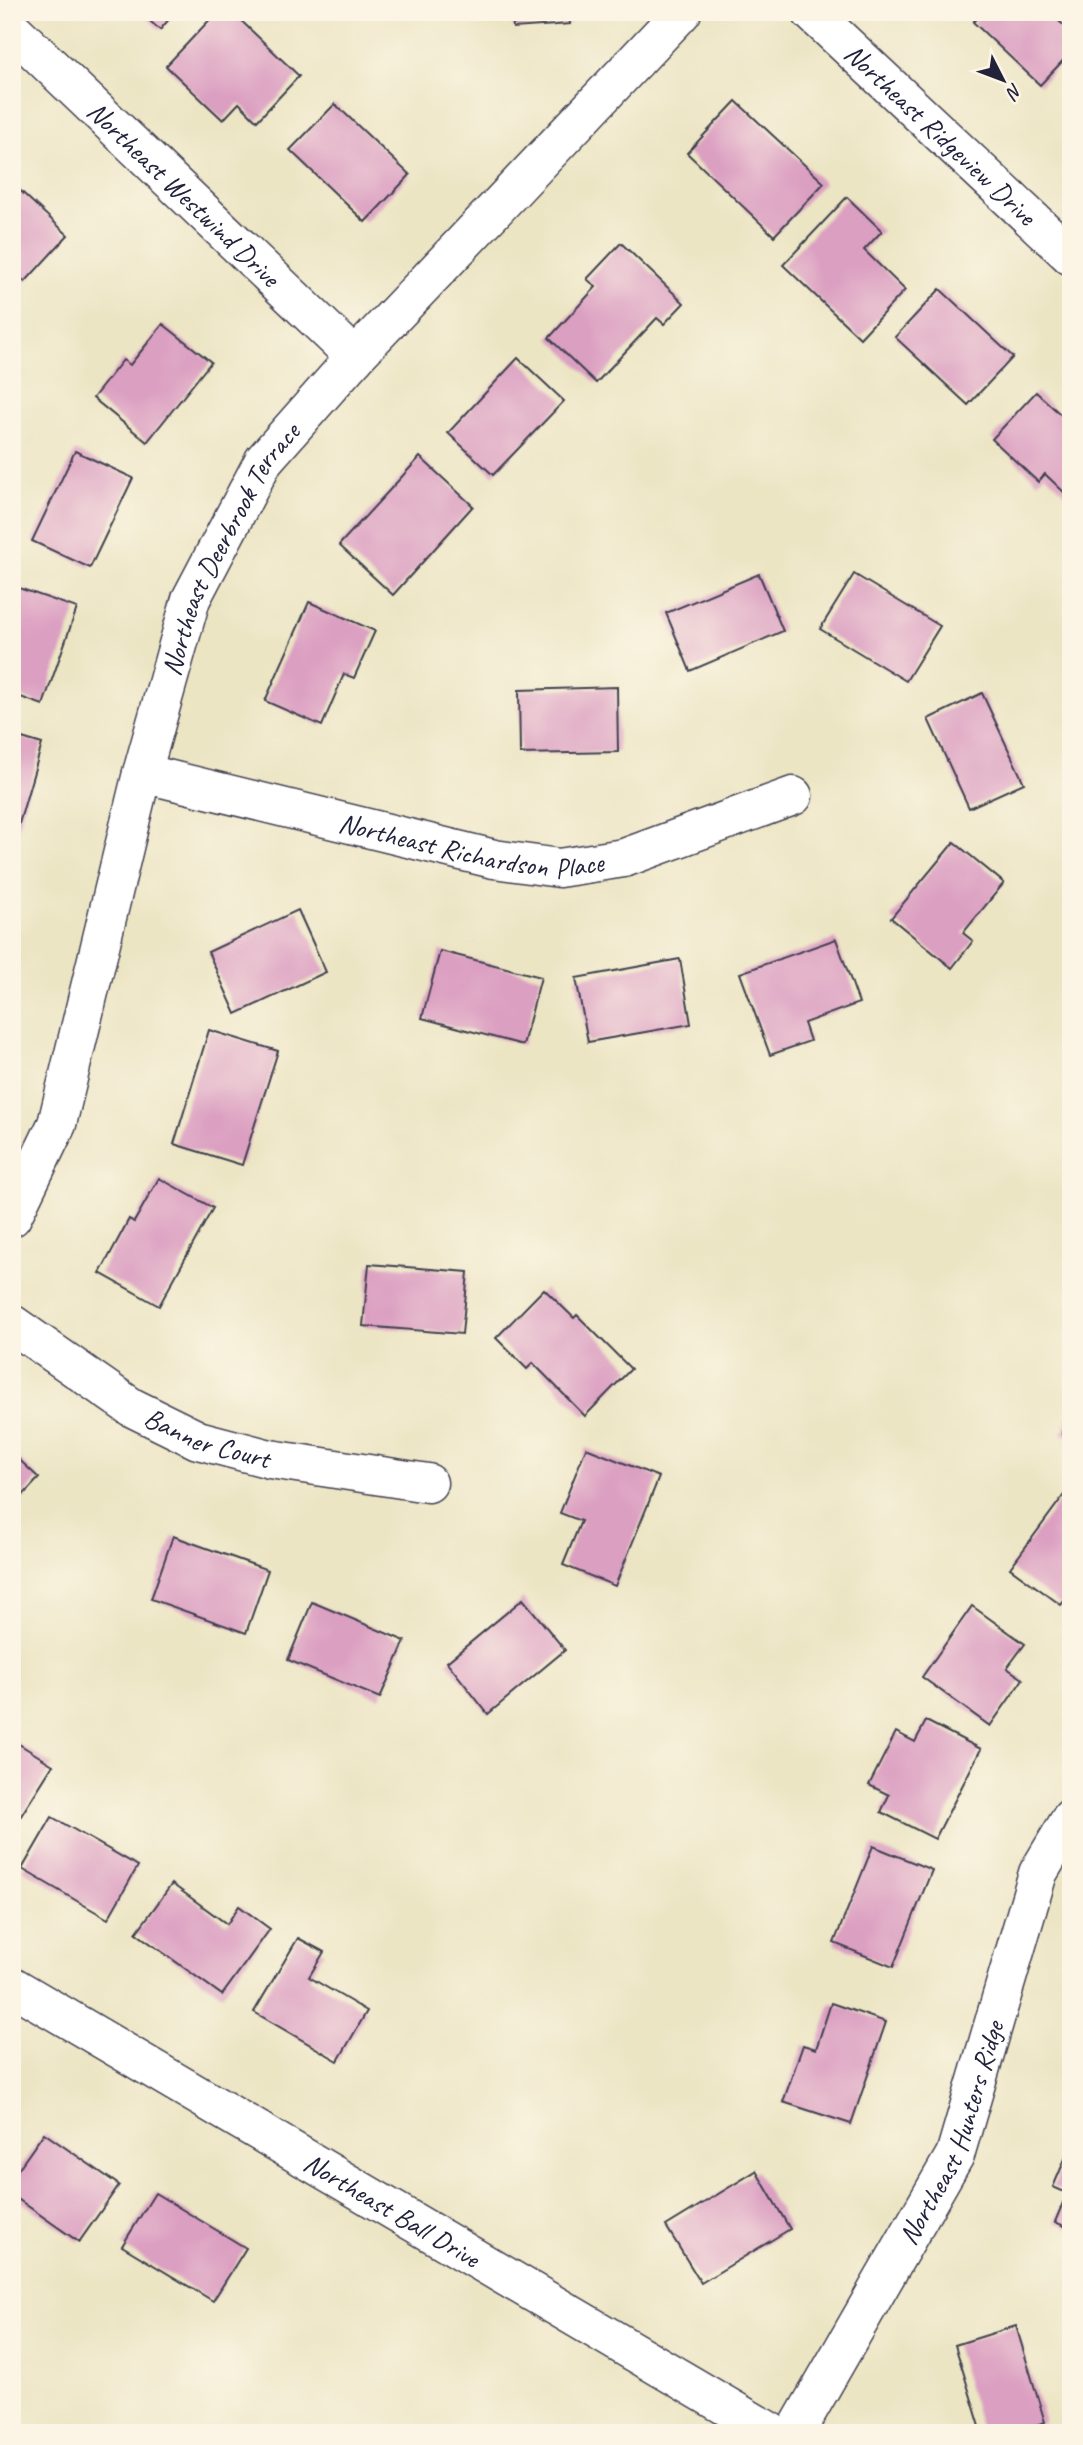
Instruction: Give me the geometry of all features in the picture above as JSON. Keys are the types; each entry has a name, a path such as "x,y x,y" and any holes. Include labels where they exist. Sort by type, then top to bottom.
{"street":[{"name":"Northeast Deerbrook Terrace","path":"12,1217 57,1124 142,773 191,599 264,460 355,357 682,12"},
{"name":"Northeast Ridgeview Drive","path":"811,12 1071,256"},
{"name":"Northeast Westwind Drive","path":"12,29 355,357"},
{"name":"Northeast Richardson Place","path":"142,773 494,859 559,868 624,858 793,796"},
{"name":"Banner Court","path":"12,1324 131,1406 198,1440 270,1459 428,1483"},
{"name":"Northeast Hunters Ridge","path":"795,2433 955,2155 1038,1873 1071,1818"},
{"name":"Northeast Ball Drive","path":"12,1986 772,2433"}],"building":[{"path":"140,12 175,12 160,30"},
{"path":"217,12 232,12 299,76 257,121 239,103 223,120 166,66"},
{"path":"512,12 569,12 570,24 513,28"},
{"path":"982,12 1049,12 1071,32 1071,52 1040,85 973,22"},
{"path":"736,101 824,183 774,236 687,153"},
{"path":"335,104 410,175 365,222 290,150"},
{"path":"12,183 68,235 25,282 12,270"},
{"path":"847,197 882,231 864,250 905,290 860,338 783,265"},
{"path":"621,243 684,303 664,324 657,318 596,383 549,338 596,287 587,279"},
{"path":"940,289 1013,357 968,405 895,337"},
{"path":"163,324 211,362 147,442 93,398 123,360 130,365"},
{"path":"518,358 564,401 493,475 448,433"},
{"path":"1036,392 1071,424 1071,499 1045,474 1038,482 992,439"},
{"path":"75,451 133,478 90,568 32,541"},
{"path":"420,457 473,506 393,595 339,545"},
{"path":"759,574 783,631 690,671 666,613"},
{"path":"854,574 940,626 906,681 820,629"},
{"path":"13,586 77,608 43,705 12,694"},
{"path":"309,602 375,631 354,678 344,674 322,726 265,701"},
{"path":"617,687 618,752 520,754 519,690"},
{"path":"982,693 1024,783 969,808 928,719"},
{"path":"12,735 42,744 16,834 12,833"},
{"path":"954,842 1004,883 963,933 973,941 952,968 891,918"},
{"path":"298,910 326,972 236,1014 208,952"},
{"path":"836,939 859,1003 804,1023 810,1041 770,1055 740,973"},
{"path":"440,951 541,977 523,1045 422,1018"},
{"path":"680,959 691,1024 588,1042 576,978"},
{"path":"209,1030 278,1051 242,1165 174,1144"},
{"path":"159,1178 213,1208 159,1306 100,1273 129,1219 134,1222"},
{"path":"369,1264 468,1272 462,1334 363,1326"},
{"path":"544,1289 574,1318 577,1315 631,1369 585,1416 533,1363 527,1369 496,1338"},
{"path":"1071,1410 1071,1437 1062,1434"},
{"path":"586,1448 659,1477 615,1586 563,1565 581,1521 560,1513"},
{"path":"12,1453 39,1478 12,1507"},
{"path":"1069,1488 1071,1593 1061,1605 1010,1568"},
{"path":"173,1536 268,1570 246,1633 151,1599"},
{"path":"523,1599 565,1650 488,1714 447,1662"},
{"path":"312,1602 405,1641 380,1698 288,1660"},
{"path":"972,1606 1025,1644 1007,1668 1023,1679 990,1726 922,1677"},
{"path":"926,1721 981,1749 935,1839 881,1812 889,1795 869,1785 896,1732 915,1742"},
{"path":"14,1741 53,1765 12,1830 12,1744"},
{"path":"52,1817 138,1866 108,1919 22,1869"},
{"path":"873,1846 932,1870 893,1967 834,1943"},
{"path":"172,1884 227,1924 239,1906 270,1929 222,1995 136,1933"},
{"path":"298,1938 324,1952 309,1977 367,2011 338,2061 254,2012"},
{"path":"831,2003 886,2022 851,2124 783,2102 803,2045 816,2049"},
{"path":"44,2133 119,2185 79,2242 12,2195 12,2178"},
{"path":"1071,2145 1071,2229 1055,2222 1067,2193 1053,2187"},
{"path":"756,2171 790,2229 701,2283 666,2226"},
{"path":"155,2193 246,2248 213,2301 122,2246"},
{"path":"1016,2326 1045,2422 1012,2433 982,2433 955,2345"}]}
